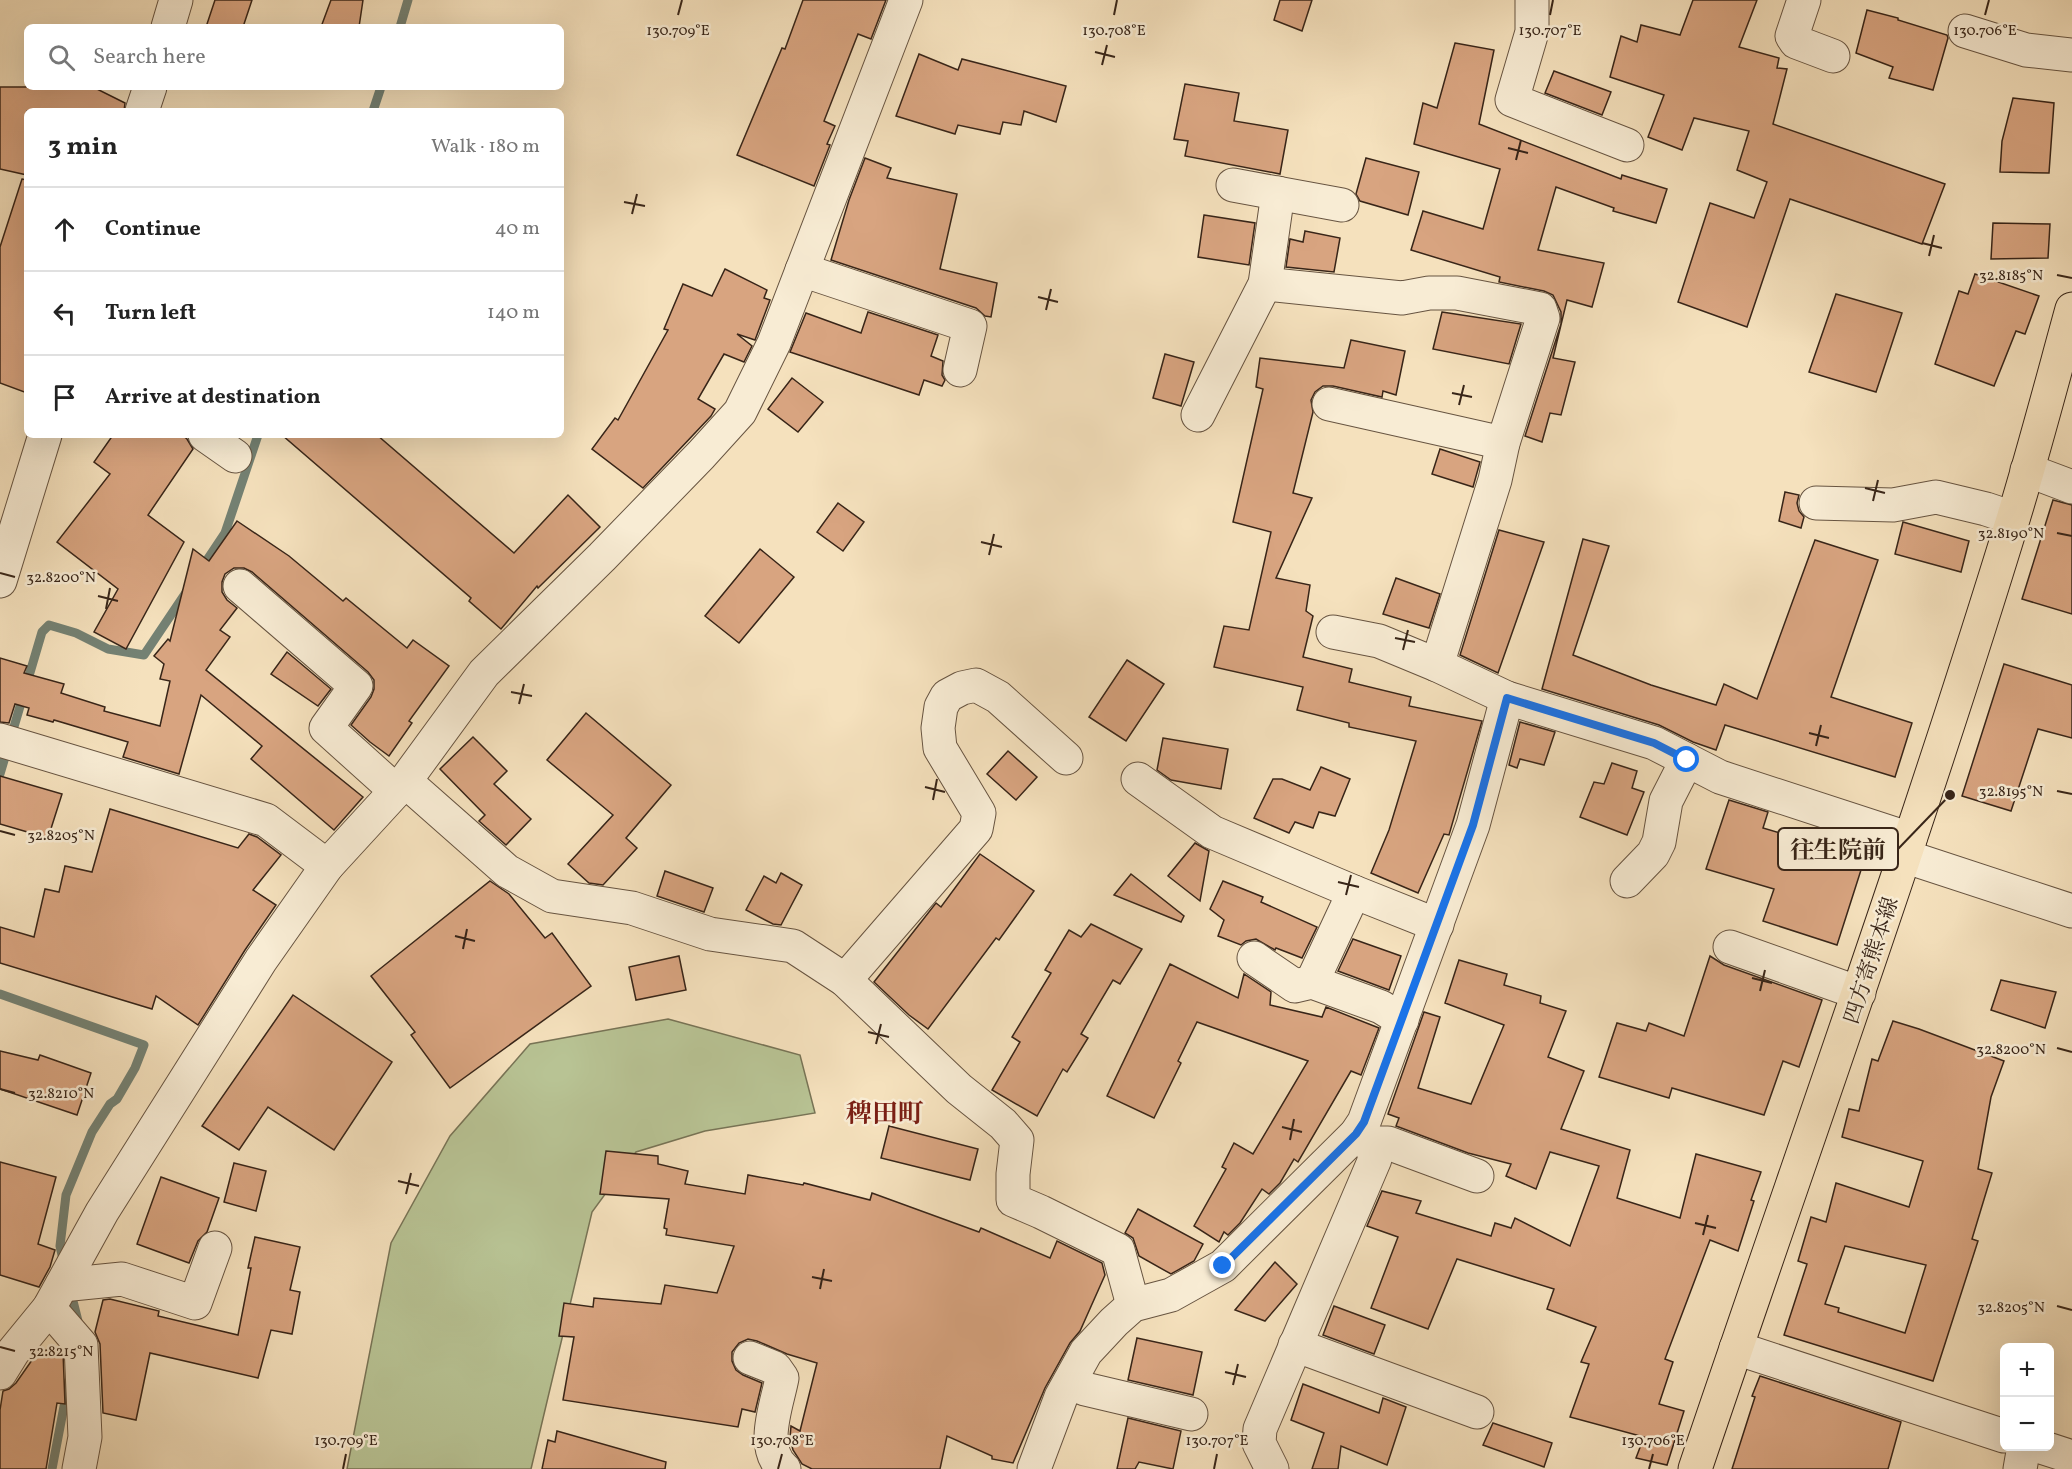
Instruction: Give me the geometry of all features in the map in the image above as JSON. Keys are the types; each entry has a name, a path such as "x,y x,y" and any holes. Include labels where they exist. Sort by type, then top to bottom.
{"main road":[{"name":"四方寄熊本線","path":"1695,1469 1907,848 2013,518 2072,309"}],"street":[{"path":"169,24 176,0"},
{"path":"0,1373 55,1297 102,1212 261,960 327,866 400,786 484,674 602,557 740,412 774,343 906,0"},
{"path":"1532,0 1532,32 1512,100 1627,145"},
{"path":"1804,0 1792,36 1796,42 1833,56"},
{"path":"1965,31 2026,50 2072,55"},
{"path":"143,108 149,90"},
{"path":"1233,185 1342,205"},
{"path":"1198,415 1265,284 1278,193"},
{"path":"802,270 970,326 960,370"},
{"path":"1265,284 1402,298 1429,293 1457,293 1540,309 1543,318 1437,665"},
{"path":"1329,404 1503,443"},
{"path":"0,581 44,438"},
{"path":"209,438 235,456"},
{"path":"2027,470 2072,487"},
{"path":"1816,503 1893,505 1936,497 2013,518"},
{"path":"240,586 356,686 326,728 507,871 552,896 632,908 710,934 794,946 844,980 959,1089 1003,1124 1017,1140 1013,1200 1118,1250 1133,1305"},
{"path":"1333,632 1379,641 1507,698 1654,743 1720,777 2072,911"},
{"path":"844,980 976,829 979,813 940,748 938,728 941,707 947,696 962,688 976,685 998,697 1066,758"},
{"path":"1272,1469 1259,1443 1260,1429 1375,1159 1364,1138 1364,1122 1473,825 1507,698"},
{"path":"0,740 266,820 327,866"},
{"path":"1627,882 1653,854 1659,842 1666,801 1687,760"},
{"path":"1138,779 1212,832 1437,925"},
{"path":"1312,982 1354,892"},
{"path":"1730,947 1858,993"},
{"path":"1254,958 1295,986 1312,982 1382,1007 1402,1020"},
{"path":"1034,1469 1061,1397 1086,1352 1114,1322 1133,1305 1171,1295 1223,1266 1364,1138"},
{"path":"1364,1138 1388,1143 1477,1176"},
{"path":"55,1297 122,1279 195,1303 215,1248"},
{"path":"55,1297 81,1345 85,1437 79,1469"},
{"path":"1295,1345 1477,1412"},
{"path":"1736,1348 2000,1435"},
{"path":"750,1358 776,1368 782,1378 770,1438 775,1456 784,1469"},
{"path":"1070,1383 1086,1389 1191,1414"},
{"path":"2020,1469 2023,1451"},
{"path":"2053,1451 2072,1457"}],"green space":[{"path":"668,1019 800,1055 815,1113 705,1131 636,1152 592,1212 531,1469 347,1469 391,1243 450,1136 530,1044"}],"building":[{"path":"215,0 252,0 244,24 207,24"},
{"path":"331,0 363,0 359,24 322,24"},
{"path":"803,0 886,0 871,39 858,34 824,121 835,126 814,186 737,155 782,48 785,49"},
{"path":"1280,0 1312,0 1302,31 1274,20"},
{"path":"1693,0 1757,0 1739,47 1779,58 1777,68 1787,69 1773,124 1945,184 1922,244 1790,199 1747,327 1678,302 1710,203 1754,218 1767,182 1737,170 1749,131 1694,118 1682,150 1648,137 1664,95 1610,77 1621,36 1637,42 1641,25 1680,35"},
{"path":"1867,10 1947,35 1933,90 1889,78 1893,67 1856,53"},
{"path":"1455,43 1494,50 1479,124 1621,179 1622,175 1667,189 1656,223 1613,211 1614,208 1556,187 1538,250 1604,263 1592,307 1567,300 1553,358 1575,362 1561,415 1550,413 1542,442 1525,436 1561,324 1561,312 1553,295 1499,282 1500,277 1411,250 1423,211 1483,229 1500,169 1414,144 1423,103 1437,108"},
{"path":"919,54 958,70 962,59 1066,86 1056,122 1024,111 1021,125 1003,122 1000,134 958,125 955,134 896,116"},
{"path":"1554,71 1611,92 1602,115 1545,93"},
{"path":"1185,84 1239,93 1234,121 1288,130 1280,174 1185,156 1188,141 1174,139"},
{"path":"0,87 24,87 24,90 99,90 125,103 124,108 24,108 24,174 0,169"},
{"path":"2013,98 2054,103 2049,173 2000,172 2002,141"},
{"path":"865,158 891,168 887,178 957,194 940,269 997,283 991,317 985,316 976,308 831,260 849,200"},
{"path":"1366,158 1419,172 1408,215 1360,201 1356,194"},
{"path":"22,179 24,179 24,392 0,383 0,247"},
{"path":"1204,215 1255,223 1249,265 1198,257"},
{"path":"1993,223 2050,224 2048,258 1991,259"},
{"path":"1305,231 1340,238 1334,272 1286,267 1290,239 1303,242"},
{"path":"725,269 767,290 764,298 770,300 755,340 737,334 752,346 744,362 724,354 698,399 715,409 711,416 643,488 592,449 615,418 618,420 668,330 664,329 683,284 712,296"},
{"path":"1975,274 2039,296 2025,334 2016,331 1994,386 1935,364 1959,291 1968,294"},
{"path":"1836,294 1902,313 1876,392 1809,372"},
{"path":"868,312 938,335 931,356 943,361 942,375 945,380 942,386 924,380 919,395 790,352 806,313 861,333"},
{"path":"1442,312 1521,324 1509,364 1433,349"},
{"path":"1351,340 1405,351 1396,395 1383,391 1382,397 1333,386 1323,386 1315,392 1311,400 1313,412 1293,493 1312,498 1276,578 1310,585 1306,611 1313,616 1303,657 1352,669 1349,682 1411,697 1409,706 1482,721 1449,835 1444,834 1418,893 1371,873 1389,830 1416,741 1349,727 1349,723 1297,710 1303,687 1214,667 1224,626 1249,630 1271,532 1233,522 1263,389 1256,387 1260,358 1344,368"},
{"path":"1165,354 1194,362 1181,406 1153,398"},
{"path":"792,378 823,402 798,432 768,409"},
{"path":"111,438 186,438 193,449 148,515 184,542 126,649 94,632 118,589 57,542 110,474 94,462"},
{"path":"285,438 380,438 514,553 568,495 600,527 538,588 537,586 501,629 469,601 471,598"},
{"path":"1440,449 1480,462 1473,487 1432,474"},
{"path":"1785,492 1799,495 1797,503 1804,517 1801,528 1779,521"},
{"path":"2053,500 2072,505 2072,614 2022,599"},
{"path":"838,503 864,522 843,551 817,532"},
{"path":"237,521 289,556 343,601 346,598 407,648 413,640 449,666 409,721 412,723 389,756 351,725 374,689 374,680 368,672 252,572 244,568 234,568 225,574 222,592 227,600 237,608 220,630 230,637 206,670 363,797 334,830 251,759 262,746 201,695 179,774 123,757 128,742 54,720 53,722 27,715 29,708 15,704 9,723 0,722 0,658 27,666 24,673 64,684 61,693 105,707 104,711 160,726 170,681 160,679 164,664 154,656 168,639 170,641 193,549 209,561"},
{"path":"1903,522 1969,541 1961,572 1895,554"},
{"path":"1499,530 1544,542 1498,673 1460,655"},
{"path":"1583,539 1609,546 1573,655 1651,685 1716,705 1724,684 1757,699 1815,540 1878,560 1831,697 1912,723 1895,777 1725,725 1716,750 1693,742 1659,725 1542,689"},
{"path":"760,549 794,577 739,643 705,616"},
{"path":"1396,578 1440,594 1429,628 1383,614"},
{"path":"287,652 331,689 318,706 271,674"},
{"path":"1127,660 1164,684 1126,741 1089,717"},
{"path":"2004,664 2072,685 2072,738 2038,729 2011,811 1962,796"},
{"path":"586,713 671,785 626,838 637,848 603,885 589,883 568,864 613,815 547,760"},
{"path":"1520,722 1555,732 1544,765 1520,759 1517,768 1509,765"},
{"path":"473,737 507,771 494,784 531,819 506,845 479,821 485,815 440,769"},
{"path":"1163,738 1228,749 1221,789 1171,780 1157,770"},
{"path":"1008,751 1037,777 1016,800 987,774"},
{"path":"1612,763 1637,771 1632,788 1644,792 1627,835 1580,817 1594,782 1604,784"},
{"path":"1321,767 1350,779 1335,816 1319,812 1313,828 1295,822 1289,833 1254,818 1273,779 1282,779 1310,790"},
{"path":"0,776 62,794 48,838 0,824"},
{"path":"1729,800 1768,812 1763,828 1818,844 1822,830 1869,845 1837,945 1763,921 1774,889 1706,869"},
{"path":"110,809 238,848 249,834 257,837 281,855 253,890 276,905 198,1025 156,996 152,1009 0,963 0,927 34,937 45,889 59,892 65,866 92,872"},
{"path":"1195,843 1209,851 1200,901 1168,876"},
{"path":"980,854 1034,891 999,940 996,938 928,1029 909,1015 874,982 936,903 941,907"},
{"path":"665,871 713,888 704,912 657,896"},
{"path":"781,873 802,885 781,925 773,924 746,910 764,876 776,883"},
{"path":"1131,874 1184,916 1181,922 1114,895"},
{"path":"490,881 509,894 545,938 552,933 591,986 450,1088 411,1035 415,1032 371,976"},
{"path":"1223,881 1263,897 1261,902 1317,927 1302,958 1276,948 1275,950 1256,939 1246,941 1241,945 1218,936 1224,920 1210,909"},
{"path":"1091,924 1142,949 1120,984 1113,980 1081,1034 1088,1038 1067,1072 1063,1069 1037,1116 992,1090 1020,1042 1012,1037 1051,973 1045,970 1069,930 1081,937"},
{"path":"1353,939 1401,956 1389,990 1338,971"},
{"path":"679,956 686,990 636,1000 629,967"},
{"path":"1710,956 1724,965 1822,1000 1799,1067 1783,1061 1764,1115 1672,1088 1669,1098 1599,1077 1617,1023 1646,1031 1649,1023 1684,1036"},
{"path":"1459,960 1507,974 1504,985 1541,996 1540,1003 1566,1011 1548,1057 1584,1071 1561,1129 1630,1150 1617,1198 1680,1218 1696,1154 1761,1172 1738,1251 1710,1240 1665,1359 1673,1362 1659,1404 1684,1411 1667,1465 1636,1458 1644,1437 1570,1417 1589,1364 1581,1362 1596,1327 1547,1309 1554,1289 1457,1259 1428,1329 1371,1308 1398,1237 1367,1226 1382,1191 1421,1201 1416,1213 1491,1236 1495,1223 1511,1228 1515,1218 1570,1246 1599,1166 1550,1152 1536,1189 1506,1176 1511,1164 1468,1153 1396,1126 1399,1118 1388,1114 1424,1012 1440,1017 1418,1088 1471,1104 1504,1025 1445,1003"},
{"path":"1170,964 1238,998 1244,974 1271,992 1270,1005 1322,1017 1326,1007 1379,1028 1361,1075 1351,1071 1298,1162 1294,1159 1280,1183 1269,1194 1262,1189 1240,1223 1228,1235 1224,1232 1219,1242 1194,1226 1226,1169 1222,1167 1234,1143 1253,1154 1308,1061 1197,1022 1178,1061 1181,1063 1154,1118 1107,1096"},
{"path":"2001,980 2056,992 2045,1028 1991,1010"},
{"path":"293,995 392,1062 334,1150 268,1107 239,1150 202,1126"},
{"path":"1893,1021 2004,1061 1991,1097 1978,1169 1992,1173 1972,1239 1978,1241 1933,1381 1784,1335 1807,1264 1798,1261 1811,1217 1826,1222 1836,1183 1909,1207 1923,1161 1842,1137 1849,1109 1859,1111 1872,1059 1878,1061","holes":["1845,1246 1926,1265 1905,1333 1838,1312 1839,1308 1825,1304"]},
{"path":"0,1051 38,1060 40,1055 91,1073 77,1115 0,1089"},
{"path":"889,1126 978,1149 970,1180 881,1158"},
{"path":"606,1151 658,1156 658,1164 688,1171 685,1184 745,1194 748,1175 803,1185 804,1183 870,1200 872,1193 979,1232 981,1228 1050,1258 1057,1241 1102,1263 1105,1275 1080,1331 1070,1343 1045,1388 1013,1463 992,1459 992,1456 947,1436 940,1469 812,1469 802,1464 793,1450 790,1438 791,1426 800,1431 817,1363 787,1354 757,1341 748,1339 739,1343 732,1352 732,1361 736,1370 762,1383 755,1412 742,1409 738,1427 563,1400 574,1337 559,1336 564,1303 593,1307 594,1298 661,1304 665,1285 717,1293 734,1246 666,1235 667,1229 664,1228 669,1199 600,1194"},
{"path":"0,1162 56,1177 38,1244 55,1250 50,1267 39,1287 0,1275"},
{"path":"234,1163 266,1171 256,1211 224,1202"},
{"path":"161,1177 219,1198 207,1232 198,1241 189,1263 137,1244"},
{"path":"1138,1209 1203,1244 1194,1261 1171,1274 1139,1256 1133,1238 1125,1233"},
{"path":"255,1237 300,1247 290,1290 300,1292 292,1334 271,1330 258,1378 150,1353 136,1420 103,1413 100,1344 95,1332 103,1300 110,1299 159,1311 158,1316 238,1335"},
{"path":"1275,1262 1297,1284 1265,1321 1235,1310"},
{"path":"1334,1306 1385,1325 1374,1354 1323,1335"},
{"path":"1137,1338 1202,1352 1193,1395 1128,1380"},
{"path":"50,1349 63,1352 65,1404 57,1403 46,1469 0,1469 0,1410 3,1391 16,1383 37,1353"},
{"path":"1760,1376 1901,1422 1888,1469 1732,1469 1755,1397 1752,1396"},
{"path":"1303,1384 1379,1413 1383,1398 1406,1407 1387,1465 1341,1446 1338,1469 1312,1469 1324,1433 1291,1420"},
{"path":"1128,1418 1181,1431 1173,1469 1139,1462 1135,1469 1117,1469"},
{"path":"1493,1423 1552,1443 1544,1467 1483,1445"},
{"path":"557,1431 666,1462 665,1469 542,1469 548,1440 555,1442"}],"waterway":[{"path":"401,24 408,0"},
{"path":"374,108 380,90"},
{"path":"201,569 225,533 257,438"},
{"path":"0,774 42,632 49,625 76,633 108,649 144,655 187,591"},
{"path":"0,994 144,1045 135,1068 117,1099 110,1104 92,1132 66,1195 60,1246 64,1264"},
{"path":"70,1289 79,1325"},
{"path":"52,1469 69,1380"}],"place":[{"name":"往生院前","path":"1950,795"}],"district":[{"name":"稗田町","path":"885,1113"}],"route":[{"path":"1223,1266 1356,1134 1364,1122 1473,825 1507,698 1654,743 1687,760"}]}
